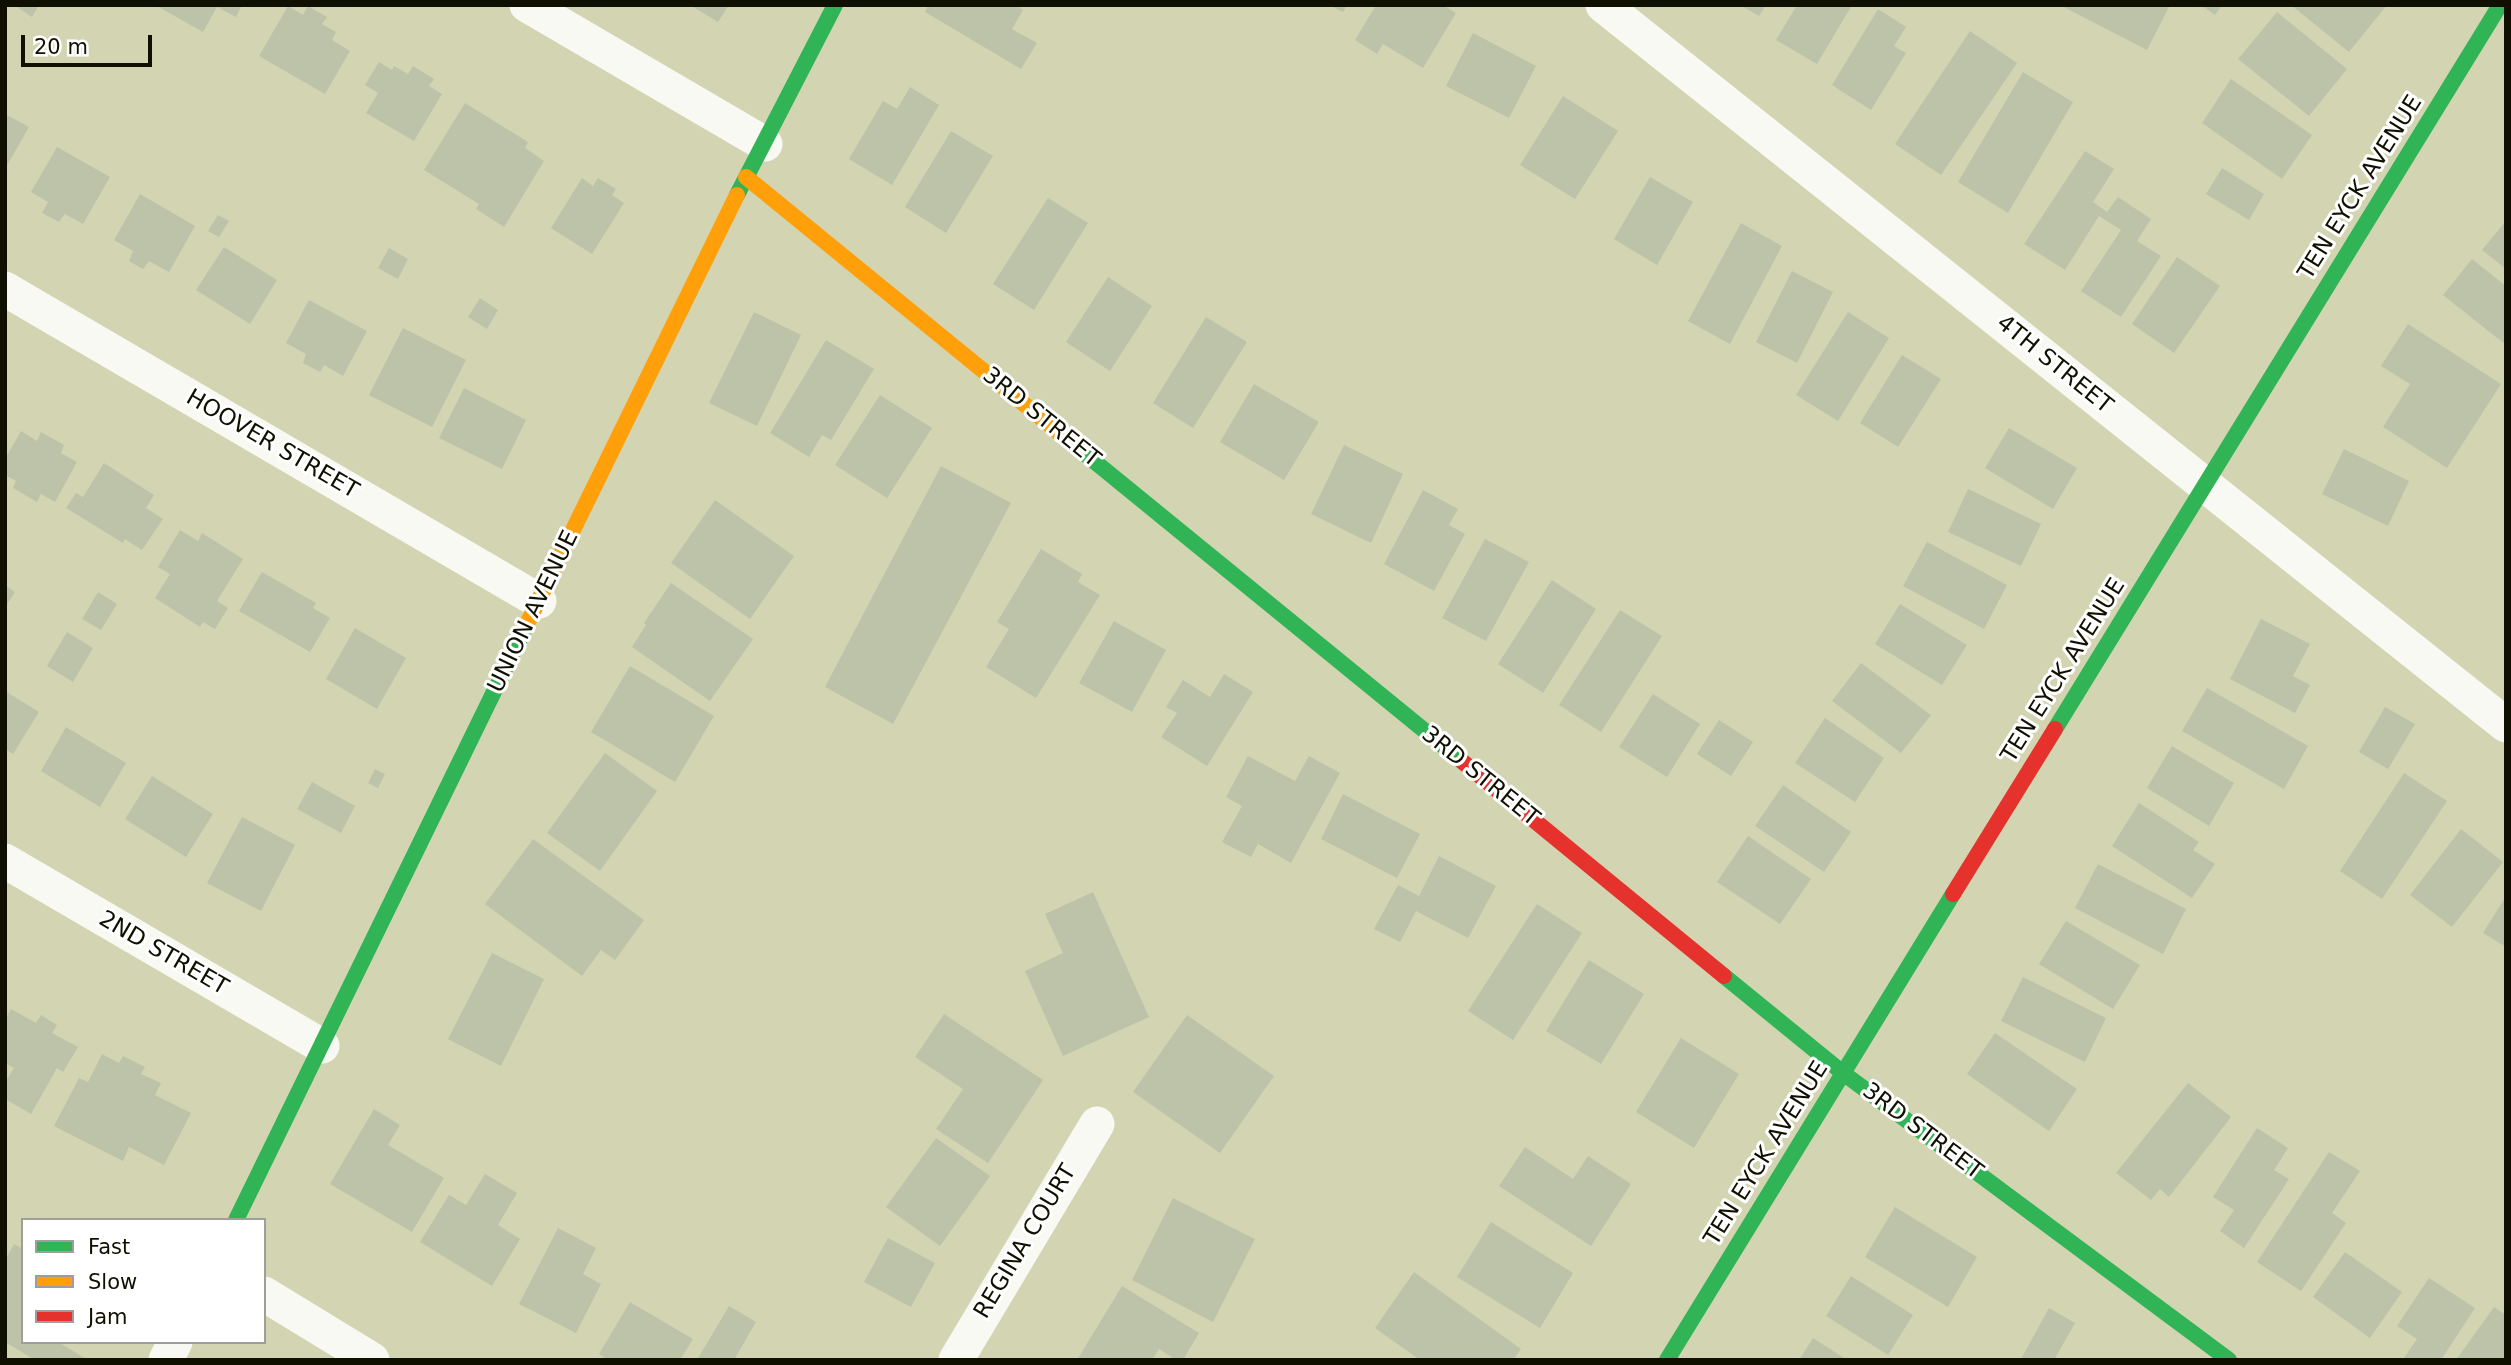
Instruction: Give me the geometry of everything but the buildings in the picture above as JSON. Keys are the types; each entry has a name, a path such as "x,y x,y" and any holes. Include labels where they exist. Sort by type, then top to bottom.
{"street":[{"path":"527,5 765,144"},
{"name":"UNION AVENUE","path":"237,1218 746,177 835,5"},
{"name":"4TH STREET","path":"1603,5 2506,725"},
{"name":"TEN EYCK AVENUE","path":"1667,1360 2500,5"},
{"name":"3RD STREET","path":"746,177 1843,1073 2229,1360"},
{"name":"HOOVER STREET","path":"5,289 540,601"},
{"name":"2ND STREET","path":"5,861 322,1046"},
{"name":"REGINA COURT","path":"956,1360 1097,1124"},
{"path":"266,1295 372,1360"},
{"path":"166,1360 174,1344"}],"traffic: fast":[{"path":"737,195 835,5"},
{"path":"2055,729 2500,5"},
{"path":"1062,435 1463,762"},
{"path":"237,1218 527,624"},
{"path":"1667,1360 1953,894"},
{"path":"1724,976 1843,1073 2229,1360"}],"traffic: slow":[{"path":"746,177 1062,435"},
{"path":"527,624 737,195"}],"traffic: jam":[{"path":"1953,894 2055,729"},
{"path":"1463,762 1724,976"}]}
